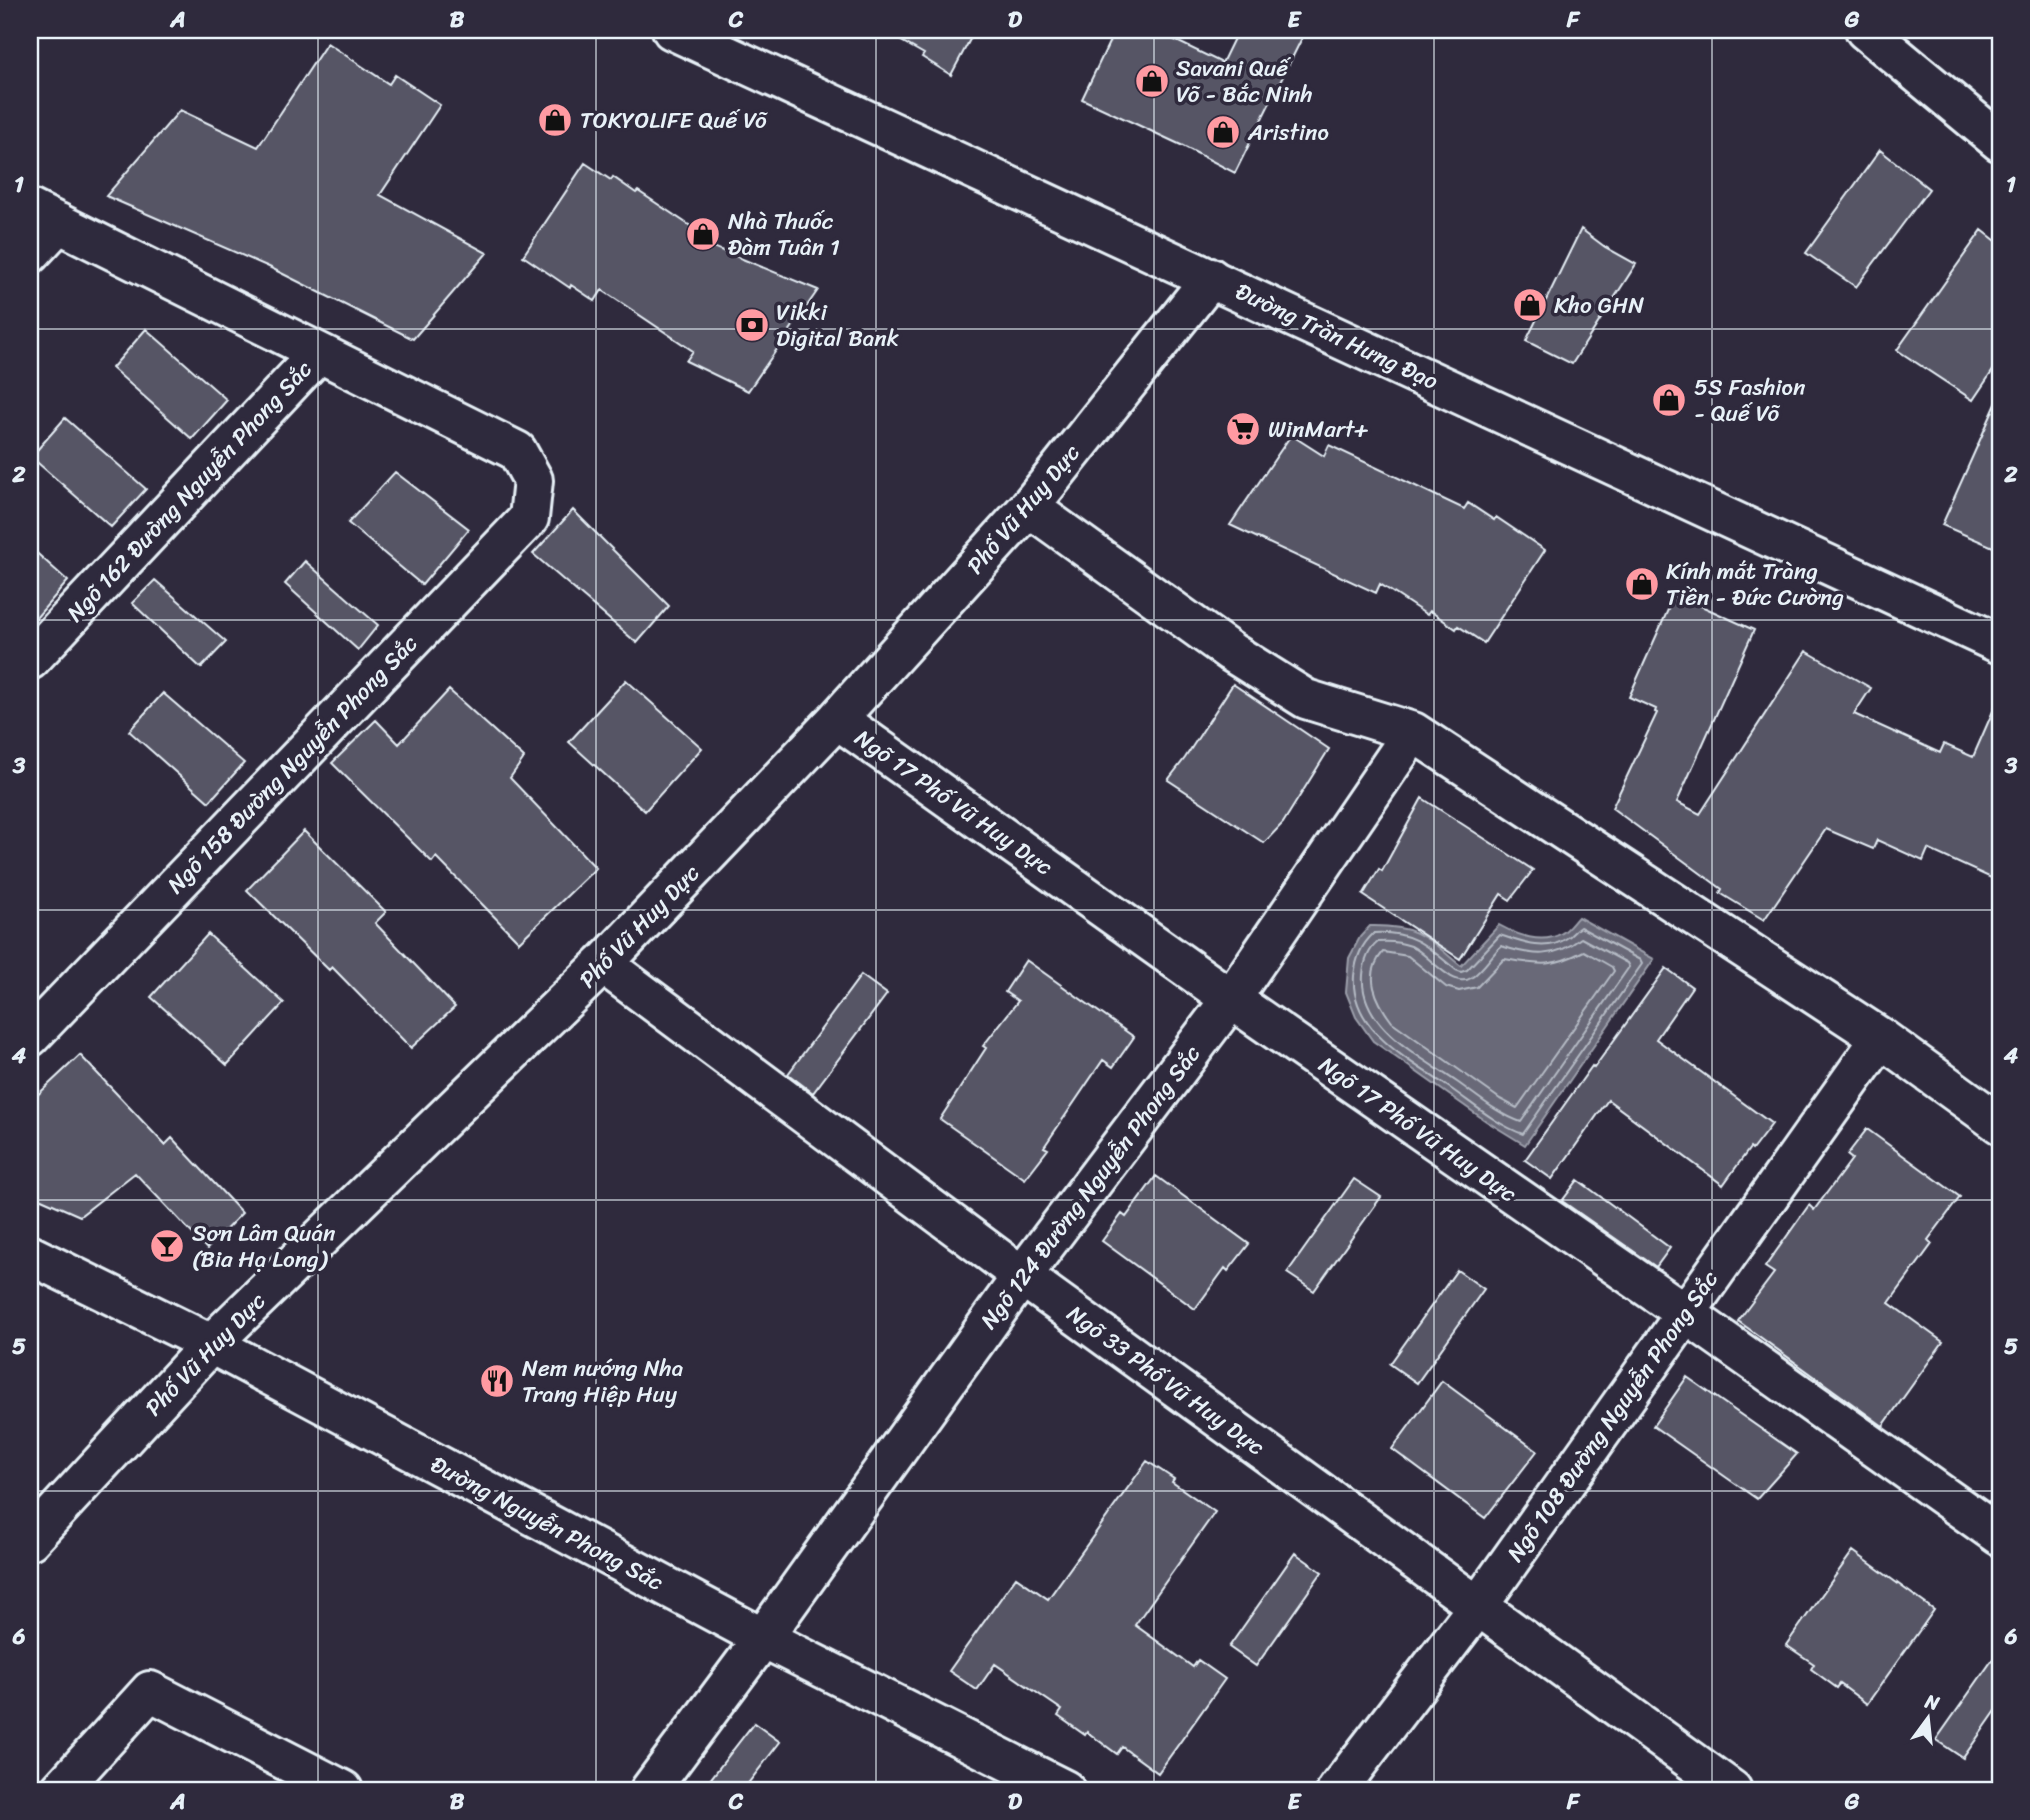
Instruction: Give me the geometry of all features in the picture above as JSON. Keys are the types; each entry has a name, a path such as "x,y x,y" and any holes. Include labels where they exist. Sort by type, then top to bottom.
{"main road":[{"name":"Đường Trần Hưng Đạo","path":"672,30 2000,644"},
{"path":"1866,30 2000,142"},
{"path":"30,254 45,216 319,353"},
{"name":"Phố Vũ Huy Dực","path":"30,1540 211,1344 603,964 837,719 1029,507 1211,278"},
{"name":"Ngõ 158 Đường Nguyễn Phong Sắc","path":"30,1037 529,518 533,480 517,451 319,353"},
{"name":"Ngõ 162 Đường Nguyễn Phong Sắc","path":"30,660 319,353"},
{"path":"1029,507 1231,652 1306,699 1413,732 1881,1038 2000,1124"},
{"name":"Ngõ 17 Phố Vũ Huy Dực","path":"837,719 1231,999 1685,1313 2000,1536"},
{"name":"Ngõ 124 Đường Nguyễn Phong Sắc","path":"650,1790 763,1638 1022,1276 1231,999 1413,732"},
{"name":"Ngõ 33 Phố Vũ Huy Dực","path":"603,964 1022,1276 1732,1790"},
{"name":"Ngõ 108 Đường Nguyễn Phong Sắc","path":"1337,1790 1478,1606 1881,1038"},
{"name":"Đường Nguyễn Phong Sắc","path":"30,1255 211,1344 763,1638 1065,1790"},
{"path":"60,1790 150,1691 343,1790"}],"water":[{"path":"1578,917 1654,959 1525,1145 1486,1121 1373,1041 1356,1017 1346,992 1349,958 1360,937 1370,926 1411,931 1439,947 1461,966 1499,925 1522,935 1547,938 1564,932"}],"building":[{"path":"882,30 975,30 951,75 922,57 924,54"},
{"path":"1115,30 1154,30 1222,63 1238,30 1306,30 1235,173 1082,99"},
{"path":"327,43 389,84 395,75 440,105 380,195 487,253 413,339 269,267 106,196 180,110 258,147"},
{"path":"1880,150 1929,189 1856,287 1806,253"},
{"path":"585,163 611,180 613,177 636,193 638,191 716,243 713,247 818,290 748,391 686,361 693,351 602,290 595,301 571,285 570,288 523,256"},
{"path":"1581,229 1605,247 1636,264 1572,364 1526,341"},
{"path":"1982,230 2000,244 2000,360 1973,400 1897,350"},
{"path":"146,329 227,400 192,439 112,368"},
{"path":"2000,395 2000,550 1942,525"},
{"path":"65,418 146,489 111,527 31,457"},
{"path":"1291,435 1324,456 1329,445 1464,509 1468,503 1494,520 1496,517 1545,550 1484,643 1458,626 1456,629 1430,611 1427,615 1380,584 1376,593 1230,525"},
{"path":"395,472 469,529 422,585 348,523"},
{"path":"573,510 669,606 637,643 533,554"},
{"path":"30,547 68,581 30,625"},
{"path":"305,561 378,625 358,650 285,584"},
{"path":"155,580 226,642 201,668 132,603"},
{"path":"1675,594 1754,630 1677,802 1700,814 1806,651 1871,688 1854,714 1940,753 1944,744 1973,757 2000,695 2000,882 1928,849 1923,861 1877,840 1873,849 1826,829 1764,920 1720,893 1722,889 1612,808 1657,713 1656,709 1629,697"},
{"path":"626,680 702,748 645,811 569,742"},
{"path":"1233,684 1329,749 1283,823 1264,843 1168,780"},
{"path":"449,690 524,758 510,778 596,868 519,942 436,857 432,862 332,763 376,720 399,744"},
{"path":"163,693 244,763 209,802 129,731"},
{"path":"1422,798 1533,870 1510,900 1501,894 1460,959 1363,895 1379,869 1382,871"},
{"path":"304,831 386,912 375,923 455,1007 411,1048 332,967 329,970 247,890"},
{"path":"208,934 284,1003 227,1065 151,997"},
{"path":"1026,960 1134,1037 1113,1067 1103,1060 1044,1147 1048,1149 1025,1179 940,1119 986,1048 983,1046 1018,1001 1005,992"},
{"path":"1666,968 1692,987 1656,1039 1772,1124 1752,1150 1750,1148 1723,1185 1608,1100 1552,1179 1525,1160"},
{"path":"861,975 887,994 813,1093 788,1074"},
{"path":"80,1055 165,1145 172,1138 242,1213 207,1249 135,1173 80,1216 30,1194 30,1102"},
{"path":"1867,1129 1960,1197 1928,1240 1932,1244 1889,1303 1943,1342 1883,1426 1738,1321 1774,1273 1765,1267 1809,1205 1814,1210 1852,1159 1847,1155"},
{"path":"1156,1176 1249,1244 1228,1271 1225,1268 1195,1309 1102,1241 1122,1214 1126,1217"},
{"path":"1354,1179 1381,1197 1314,1291 1287,1273"},
{"path":"1578,1180 1670,1248 1656,1267 1562,1201"},
{"path":"1457,1270 1484,1289 1417,1383 1390,1364"},
{"path":"1687,1377 1797,1454 1757,1499 1653,1426"},
{"path":"1442,1381 1537,1451 1485,1518 1392,1449"},
{"path":"1147,1461 1215,1512 1135,1625 1193,1667 1198,1660 1225,1679 1158,1773 1122,1747 1117,1754 1087,1732 1085,1735 1058,1716 1062,1710 995,1664 977,1690 949,1671 1016,1577 1048,1599"},
{"path":"1853,1551 1934,1610 1867,1704 1840,1684 1837,1688 1811,1669 1814,1664 1786,1645"},
{"path":"1295,1553 1322,1572 1256,1666 1229,1647"},
{"path":"2000,1649 2000,1705 1963,1758 1936,1740"},
{"path":"754,1723 780,1742 743,1790 702,1790"}],"place":[{"name":"Savani Quế Võ - Bắc Ninh","path":"1152,81"},
{"name":"TOKYOLIFE Quế Võ","path":"555,120"},
{"name":"Aristino","path":"1223,132"},
{"name":"Nhà Thuốc Đàm Tuân 1","path":"703,234"},
{"name":"Kho GHN","path":"1530,305"},
{"name":"Vikki Digital Bank","path":"752,325"},
{"name":"5S Fashion - Quế Võ","path":"1669,400"},
{"name":"WinMart+","path":"1243,429"},
{"name":"Kính mắt Tràng Tiền - Đức Cường","path":"1642,584"},
{"name":"Sơn Lâm Quán (Bia Hạ Long)","path":"167,1246"},
{"name":"Nem nướng Nha Trang Hiệp Huy","path":"497,1381"}]}
